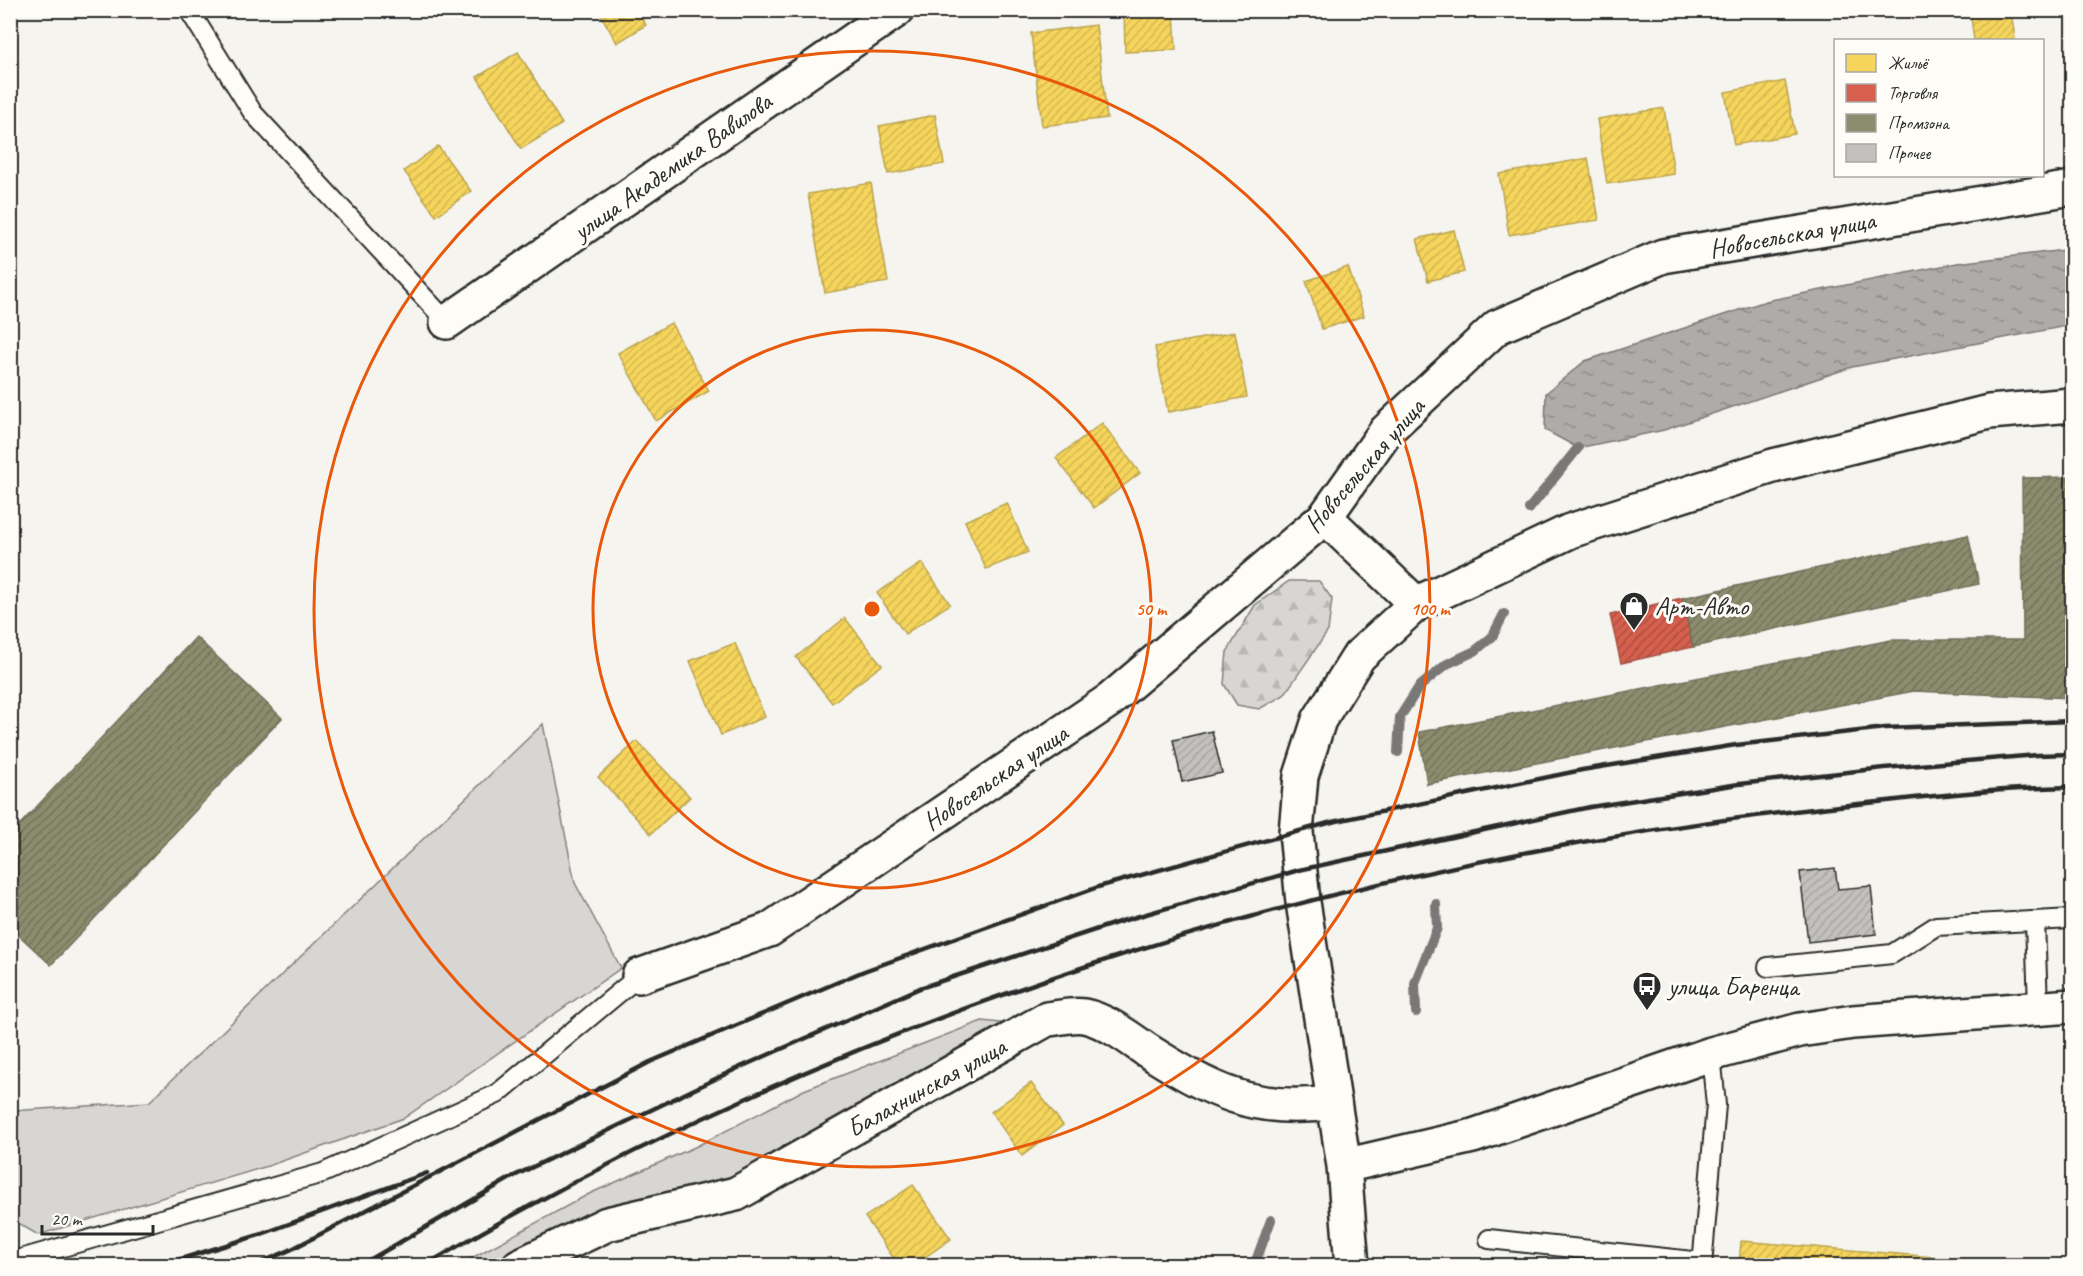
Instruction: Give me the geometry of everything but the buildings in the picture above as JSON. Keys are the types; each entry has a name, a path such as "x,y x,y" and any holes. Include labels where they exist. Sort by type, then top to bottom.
{"street":[{"name":"улица Академика Вавилова","path":"447,322 897,10"},
{"name":"Новосельская улица","path":"639,976 769,930 1110,700 1325,517 1386,431 1497,327 1663,256 2073,188"},
{"path":"1352,1266 1344,1166 1299,870 1296,832 1301,776 1319,720 1359,656 1416,604 1570,531 1773,466 1989,412 2073,405"},
{"path":"1325,517 1416,604"},
{"path":"1344,1166 1473,1136 1711,1054 1800,1030 1853,1022 2073,1006"},
{"name":"Балахнинская улица","path":"519,1266 607,1224 736,1194 1047,1019 1084,1016 1119,1032 1196,1080 1247,1101 1302,1107 1334,1102"}],"lane":[{"path":"189,10 253,113 447,322"},
{"path":"1768,968 1892,954 1936,926 2073,919"},
{"path":"2034,921 2038,1007"},
{"path":"10,1262 323,1173 497,1094 639,976"},
{"path":"1489,1239 1702,1264 1716,1105 1711,1054"}],"green space":[{"path":"1289,581 1319,581 1332,599 1328,631 1284,695 1259,709 1237,705 1224,684 1227,652 1255,605"},
{"path":"543,724 575,883 621,968 404,1118 268,1166 38,1235 11,1219 11,1111 149,1102"},
{"path":"982,1021 1019,1025 715,1188 506,1265 457,1266 589,1194 697,1146 804,1090"}],"water":[{"path":"2072,249 2072,325 1852,367 1664,430 1578,448 1545,430 1546,393 1585,361 1766,301 1957,263"}],"waterway":[{"path":"1529,509 1578,448"},
{"path":"1398,752 1400,717 1419,687 1447,664 1475,651 1492,637 1504,614"},
{"path":"1416,1012 1415,983 1437,928 1436,904"},
{"path":"1254,1266 1271,1220"}],"railway":[{"path":"253,1266 290,1250 650,1062 864,971 1098,887 1332,822 1582,770 1736,745 1885,728 2072,721"},
{"path":"359,1266 514,1176 736,1069 920,988 1122,921 1299,870 1590,807 1739,784 1884,768 2072,754"},
{"path":"424,1266 583,1178 746,1098 914,1028 1086,966 1260,914 1436,871 1615,836 1795,811 1968,793 2072,787"},
{"path":"158,1266 259,1235 427,1173"}],"place":[{"name":"Арт-Авто","path":"1634,632"},
{"name":"улица Баренца","path":"1647,1012"}]}
